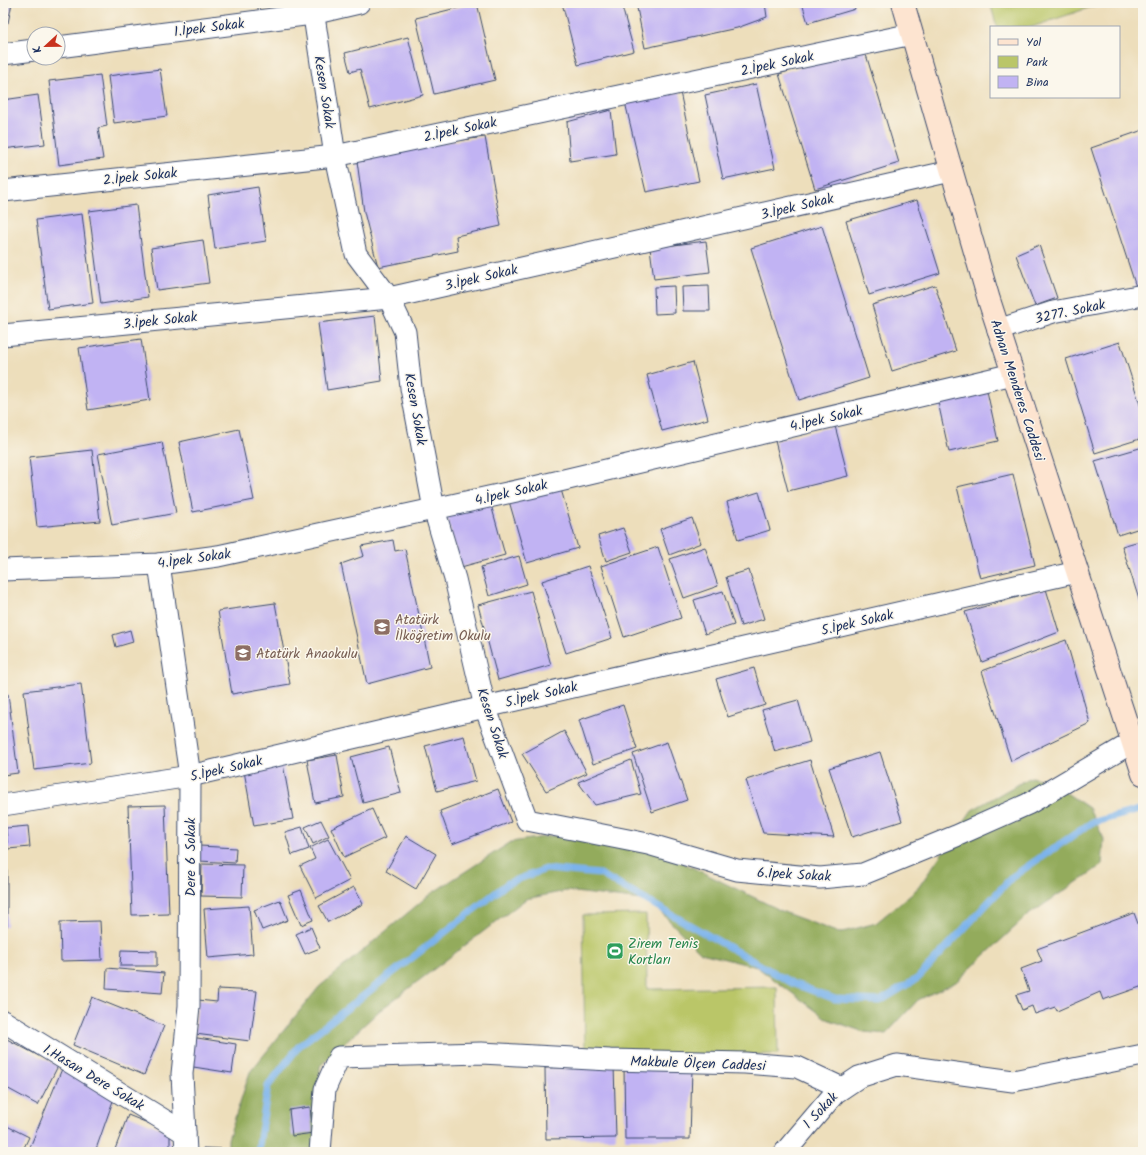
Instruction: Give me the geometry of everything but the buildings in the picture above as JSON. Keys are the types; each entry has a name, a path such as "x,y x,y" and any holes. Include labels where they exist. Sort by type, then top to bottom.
{"main road":[{"name":"Adnan Menderes Caddesi","path":"903,3 998,330 1143,774"}],"street":[{"name":"1.İpek Sokak","path":"66,46 312,8 359,3"},
{"name":"Kesen Sokak","path":"312,8 335,156 356,254 389,298 405,332 411,388 434,509 456,579 485,707 527,820"},
{"name":"2.İpek Sokak","path":"3,191 335,156 912,34"},
{"path":"3,54 26,51"},
{"name":"3.İpek Sokak","path":"3,335 389,298 951,170"},
{"name":"3277. Sokak","path":"998,330 1053,312 1143,295"},
{"name":"4.İpek Sokak","path":"3,570 160,564 218,556 530,488 1013,374"},
{"name":"Dere 6 Sokak","path":"160,564 190,776 188,1006 182,1074 186,1142"},
{"name":"5.İpek Sokak","path":"3,805 190,776 1077,572"},
{"name":"6.İpek Sokak","path":"527,820 648,844 737,870 820,878 863,874 956,836 1028,804 1133,742"},
{"name":"1.Hasan Dere Sokak","path":"3,1021 186,1142"},
{"name":"Makbule Ölçen Caddesi","path":"320,1152 325,1089 339,1057 480,1053 610,1060 746,1063 796,1067 842,1088"},
{"path":"842,1088 859,1077 897,1064 1013,1081 1143,1055"},
{"name":"1 Sokak","path":"785,1152 835,1092 842,1088"}],"green space":[{"path":"990,3 1103,3 1035,26 997,26"},
{"path":"1031,777 1048,781 1089,808 1104,839 1102,865 1027,916 956,982 918,1000 886,1034 864,1032 827,1019 757,967 701,953 650,901 566,891 526,899 379,1011 320,1066 319,1152 228,1152 228,1139 250,1072 319,987 429,895 511,842 578,832 638,841 786,913 839,933 876,923 918,888 972,810"},
{"name":"Zirem Tenis Kortları","path":"646,914 647,989 777,987 778,1054 585,1057 583,915"}],"waterway":[{"path":"258,1152 268,1086 299,1046 508,883 546,869 600,874 792,983 835,999 880,1001 918,978 1012,877 1091,823 1143,809"}],"place":[{"name":"Atatürk İlköğretim Okulu","path":"382,627"},
{"name":"Atatürk Anaokulu","path":"243,653"},
{"name":"Zirem Tenis Kortları","path":"615,951"}]}
